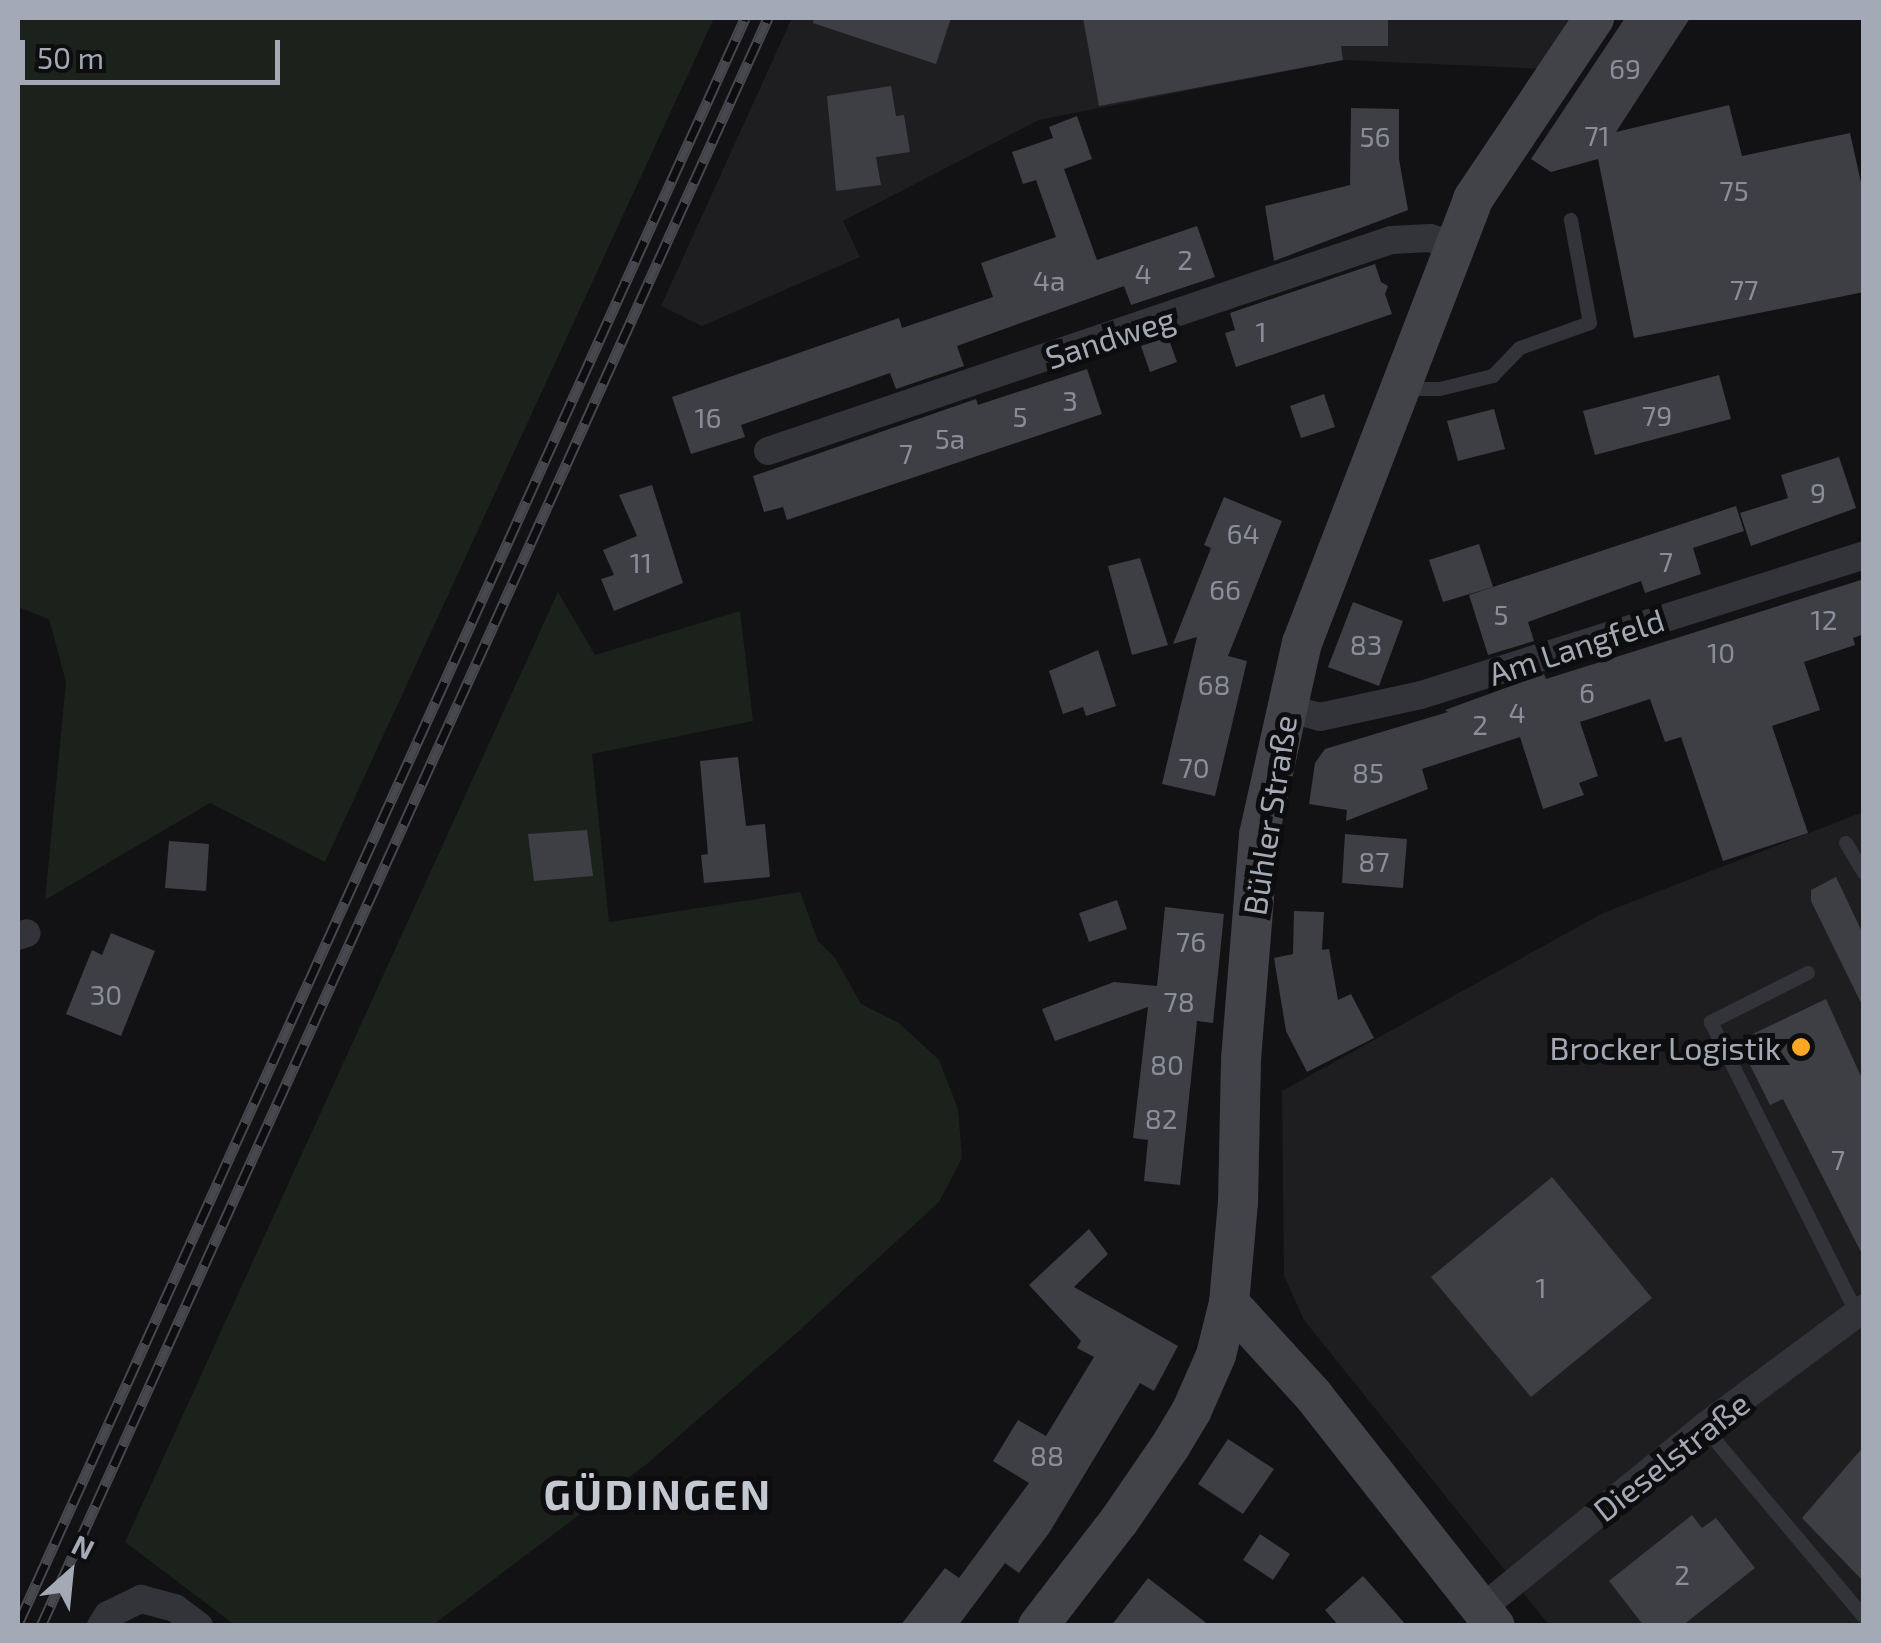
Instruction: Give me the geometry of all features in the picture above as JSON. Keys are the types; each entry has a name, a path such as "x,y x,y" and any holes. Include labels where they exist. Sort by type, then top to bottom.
{"main road":[{"name":"Bühler Straße","path":"1038,1626 1119,1521 1192,1412 1216,1355 1229,1303 1238,1202 1246,963 1259,835 1302,643 1473,199 1584,25"},
{"path":"1229,1303 1312,1395 1488,1617"}],"street":[{"name":"Sandweg","path":"768,451 1391,240 1430,238 1453,245"},
{"name":"Am Langfeld","path":"1285,708 1320,717 1421,695 1864,555"},
{"name":"Dieselstraße","path":"1488,1617 1704,1427 1860,1310"},
{"path":"102,1626 108,1615 141,1599 176,1608 200,1626"}],"lane":[{"path":"1397,390 1440,389 1492,376 1520,348 1590,324 1571,220"},
{"path":"1846,843 1864,873"},
{"path":"1808,973 1711,1022 1860,1310"},
{"path":"1704,1427 1864,1617"}],"shaded area":[{"path":"18,18 714,18 325,862 210,803 45,900 66,682 49,619 18,607"},
{"path":"792,18 1605,18 1569,70 1343,60 1039,120 843,221 860,257 702,326 661,306"},
{"path":"558,592 595,655 740,611 753,721 592,754 609,922 800,892 818,941 835,958 861,1004 899,1023 939,1060 958,1109 962,1158 939,1202 801,1329 648,1463 433,1625 235,1625 125,1542"},
{"path":"1863,812 1863,1625 1549,1625 1304,1320 1284,1276 1282,1091 1603,913"}],"building":[{"path":"814,18 951,18 936,64 813,23"},
{"path":"1083,18 1388,18 1388,46 1341,46 1343,60 1099,106"},
{"path":"1625,18 1690,18 1616,132 1729,105 1742,156 1850,133 1864,196 1864,292 1634,338 1598,159 1551,172 1531,159"},
{"path":"891,86 896,116 904,115 910,152 876,157 881,185 836,191 827,96"},
{"path":"1351,108 1399,109 1399,159 1408,210 1274,261 1265,206 1350,185"},
{"path":"1077,116 1092,159 1064,169 1097,260 1197,226 1215,277 1131,305 1124,286 957,346 964,366 896,389 890,373 741,425 745,437 691,454 672,397 899,318 902,328 993,297 981,263 1056,237 1036,180 1023,184 1012,152 1053,138 1049,127"},
{"path":"1375,264 1381,282 1388,286 1385,294 1392,314 1236,367 1225,333 1235,330 1230,313"},
{"path":"1168,337 1177,362 1150,372 1141,346"},
{"path":"1087,369 1102,414 787,520 783,507 764,512 753,476 976,399 978,405"},
{"path":"1719,375 1731,419 1595,455 1583,411"},
{"path":"1324,394 1335,427 1301,438 1290,406"},
{"path":"1494,409 1505,449 1458,461 1447,421"},
{"path":"1839,457 1856,508 1751,546 1740,513 1788,498 1781,475"},
{"path":"652,485 683,583 614,611 601,579 614,575 603,550 637,536 619,495"},
{"path":"1224,497 1282,521 1228,656 1247,661 1215,796 1162,784 1197,637 1173,644 1211,548 1204,545"},
{"path":"1736,506 1744,531 1693,548 1701,574 1645,593 1641,581 1528,622 1534,641 1488,655 1469,595"},
{"path":"1479,544 1493,587 1443,602 1429,560"},
{"path":"1140,558 1168,645 1132,655 1108,566"},
{"path":"1864,579 1864,634 1853,638 1855,645 1804,662 1820,710 1772,726 1808,833 1723,861 1681,737 1665,742 1650,699 1580,722 1598,776 1579,783 1584,795 1543,809 1520,737 1422,769 1428,789 1346,821 1347,810 1309,804 1315,763 1325,749 1448,712 1445,710 1544,674 1546,679"},
{"path":"1353,602 1403,621 1379,686 1328,667"},
{"path":"1098,650 1116,706 1086,716 1083,707 1063,714 1049,671"},
{"path":"738,757 746,826 765,824 770,877 704,883 701,855 708,854 700,761"},
{"path":"587,830 593,876 534,881 528,834"},
{"path":"1345,834 1407,839 1403,888 1342,883"},
{"path":"169,841 209,844 206,891 165,888"},
{"path":"1836,877 1864,936 1864,1009 1811,901 1811,890"},
{"path":"1117,900 1127,929 1089,942 1079,913"},
{"path":"1165,907 1224,914 1213,1023 1197,1021 1180,1185 1144,1181 1148,1140 1133,1138 1148,1007 1055,1041 1042,1009 1114,982 1157,986"},
{"path":"1294,911 1324,912 1322,950 1329,949 1338,1000 1351,994 1374,1038 1307,1072 1286,1031 1274,958 1293,954"},
{"path":"111,933 155,951 121,1036 66,1014 92,950 102,955"},
{"path":"1826,999 1864,1083 1864,1258 1783,1099 1770,1105 1738,1041"},
{"path":"1552,1177 1652,1298 1531,1397 1431,1277"},
{"path":"1089,1229 1108,1254 1074,1287 1178,1346 1154,1391 1140,1383 1049,1533 1019,1573 1005,1563 958,1626 900,1626 945,1568 959,1578 1029,1483 993,1461 1018,1420 1046,1436 1094,1357 1077,1348 1081,1341 1029,1285"},
{"path":"1228,1439 1274,1469 1243,1514 1198,1484"},
{"path":"1864,1446 1864,1582 1802,1518"},
{"path":"1692,1515 1702,1528 1716,1518 1755,1568 1682,1626 1644,1626 1609,1581"},
{"path":"1260,1534 1290,1554 1273,1580 1243,1560"},
{"path":"1363,1576 1407,1626 1339,1626 1325,1610"},
{"path":"1148,1578 1210,1626 1111,1626"}],"railway":[{"path":"18,1624 745,18"},
{"path":"41,1626 768,18"}],"place":[{"name":"Brocker Logistik","path":"1801,1047"}],"district":[{"name":"GÜDINGEN","path":"658,1493"}]}
